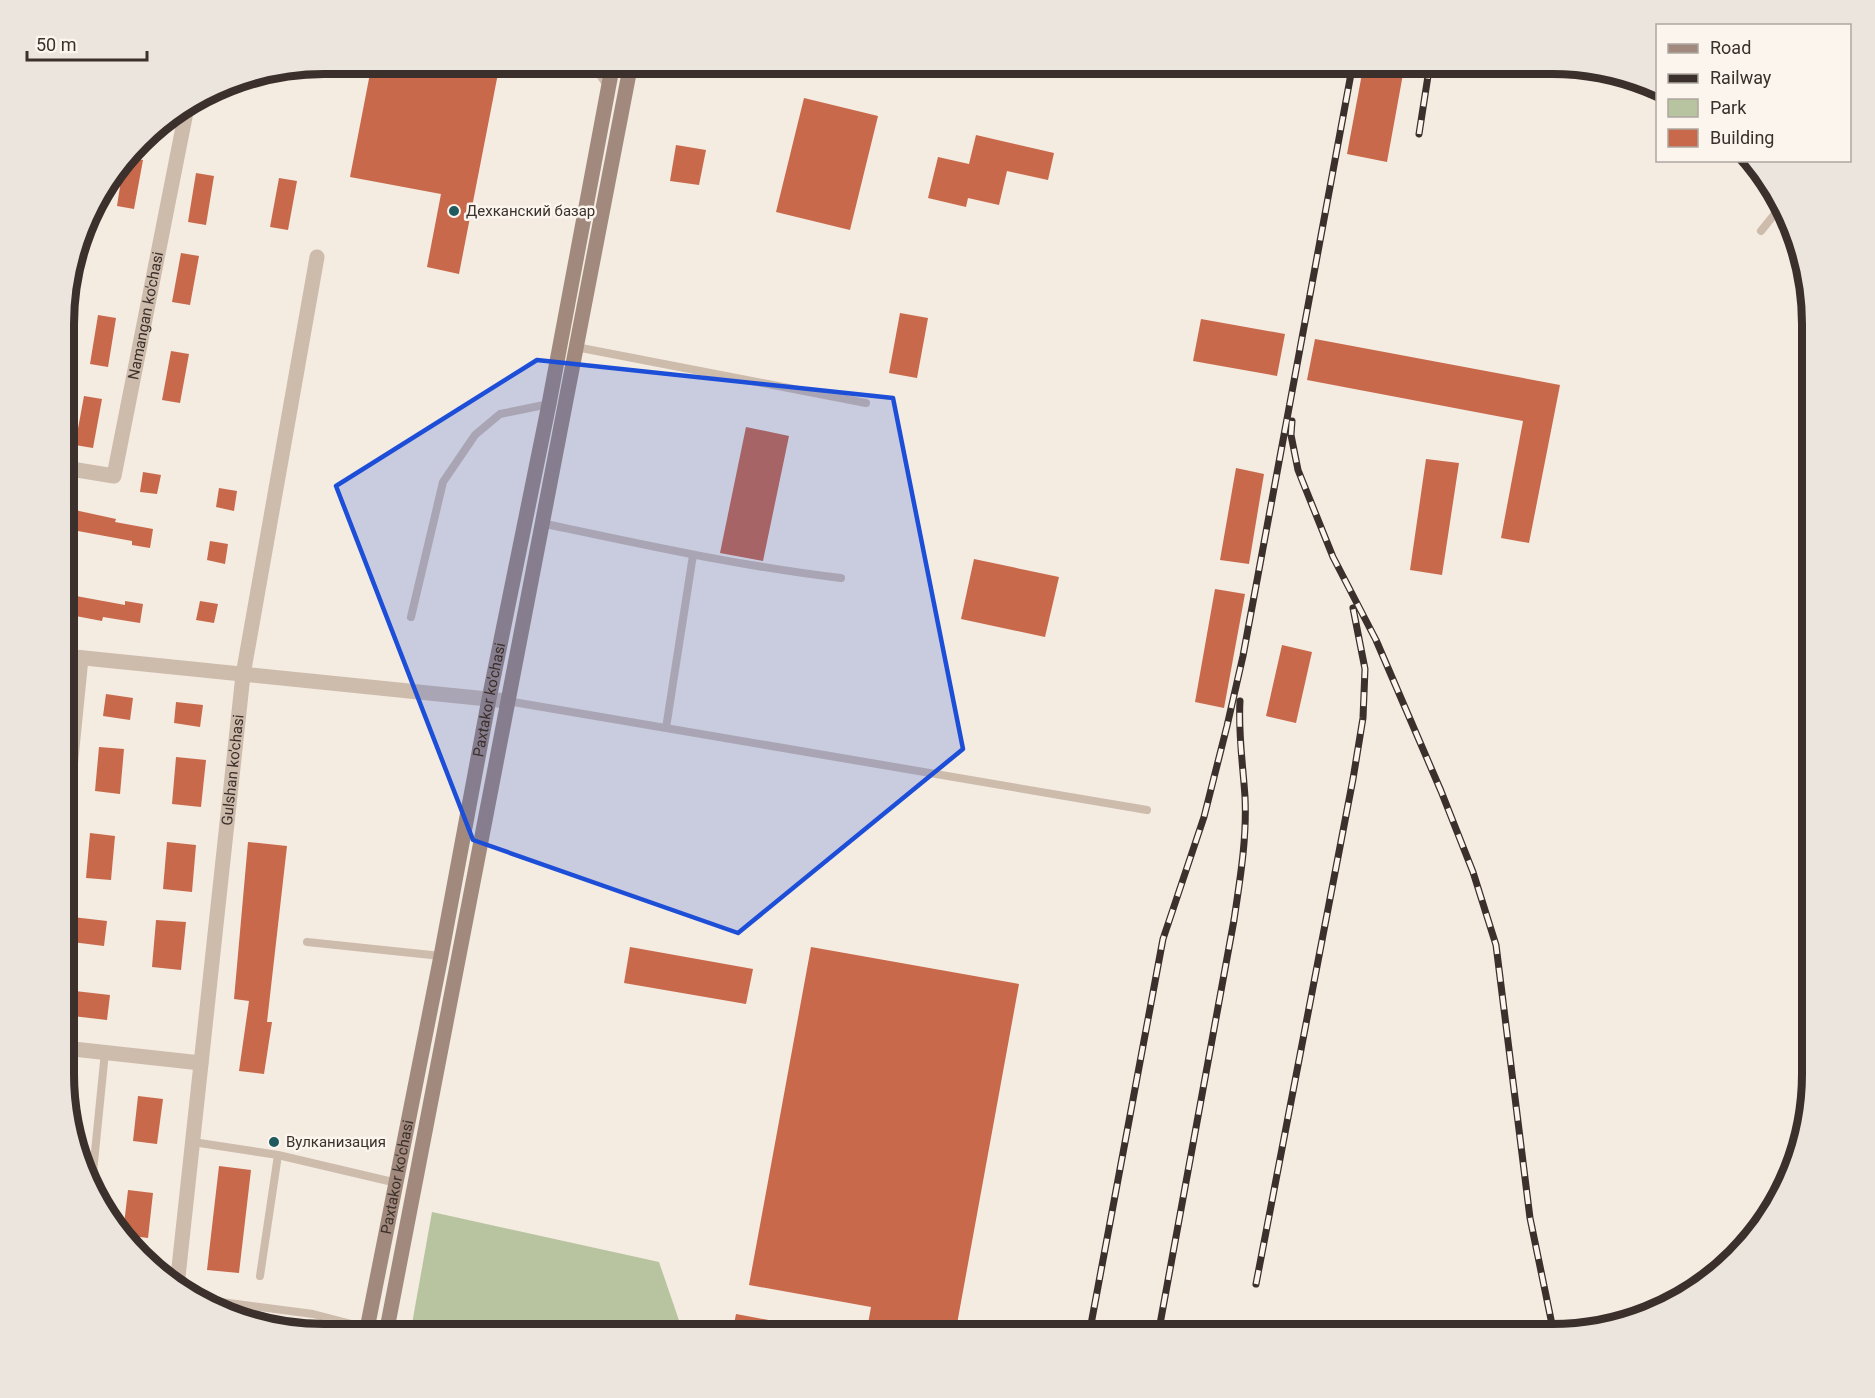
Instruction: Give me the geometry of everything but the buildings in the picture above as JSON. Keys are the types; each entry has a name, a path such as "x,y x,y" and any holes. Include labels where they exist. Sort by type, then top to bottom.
{"main road":[{"name":"Paxtakor ko'chasi","path":"368,1324 612,74"},
{"name":"Paxtakor ko'chasi","path":"388,1324 629,74"}],"street":[{"name":"Namangan ko'chasi","path":"74,469 114,476 186,115"},
{"name":"Gulshan ko'chasi","path":"178,1277 243,675 317,257"},
{"path":"74,658 507,701"},
{"path":"74,728 81,658"},
{"path":"74,1049 201,1063"}],"lane":[{"path":"599,74 609,88"},
{"path":"1761,231 1776,213"},
{"path":"576,347 866,403"},
{"path":"411,617 443,482 475,435 500,414 549,404"},
{"path":"541,523 778,571 841,578"},
{"path":"666,728 693,555"},
{"path":"507,701 1147,810"},
{"path":"307,942 441,956"},
{"path":"93,1170 105,1052"},
{"path":"193,1142 278,1155 397,1183"},
{"path":"260,1276 278,1155"},
{"path":"220,1302 313,1314 345,1324"}],"highlighted area":[{"path":"537,360 893,398 963,749 738,933 473,840 336,486"}],"green space":[{"path":"432,1212 659,1262 680,1324 412,1324"}],"railway":[{"path":"1091,1324 1163,939 1204,817 1243,656 1351,74"},
{"path":"1419,134 1428,74"},
{"path":"1292,421 1291,435 1298,470 1333,557 1376,640 1441,791 1473,872 1496,945 1530,1218 1552,1324"},
{"path":"1256,1284 1363,718 1365,669 1353,608"},
{"path":"1160,1324 1241,874 1245,797 1240,737 1240,701"}],"place":[{"name":"Дехканский базар","path":"454,211"},
{"name":"Вулканизация","path":"274,1142"}]}
